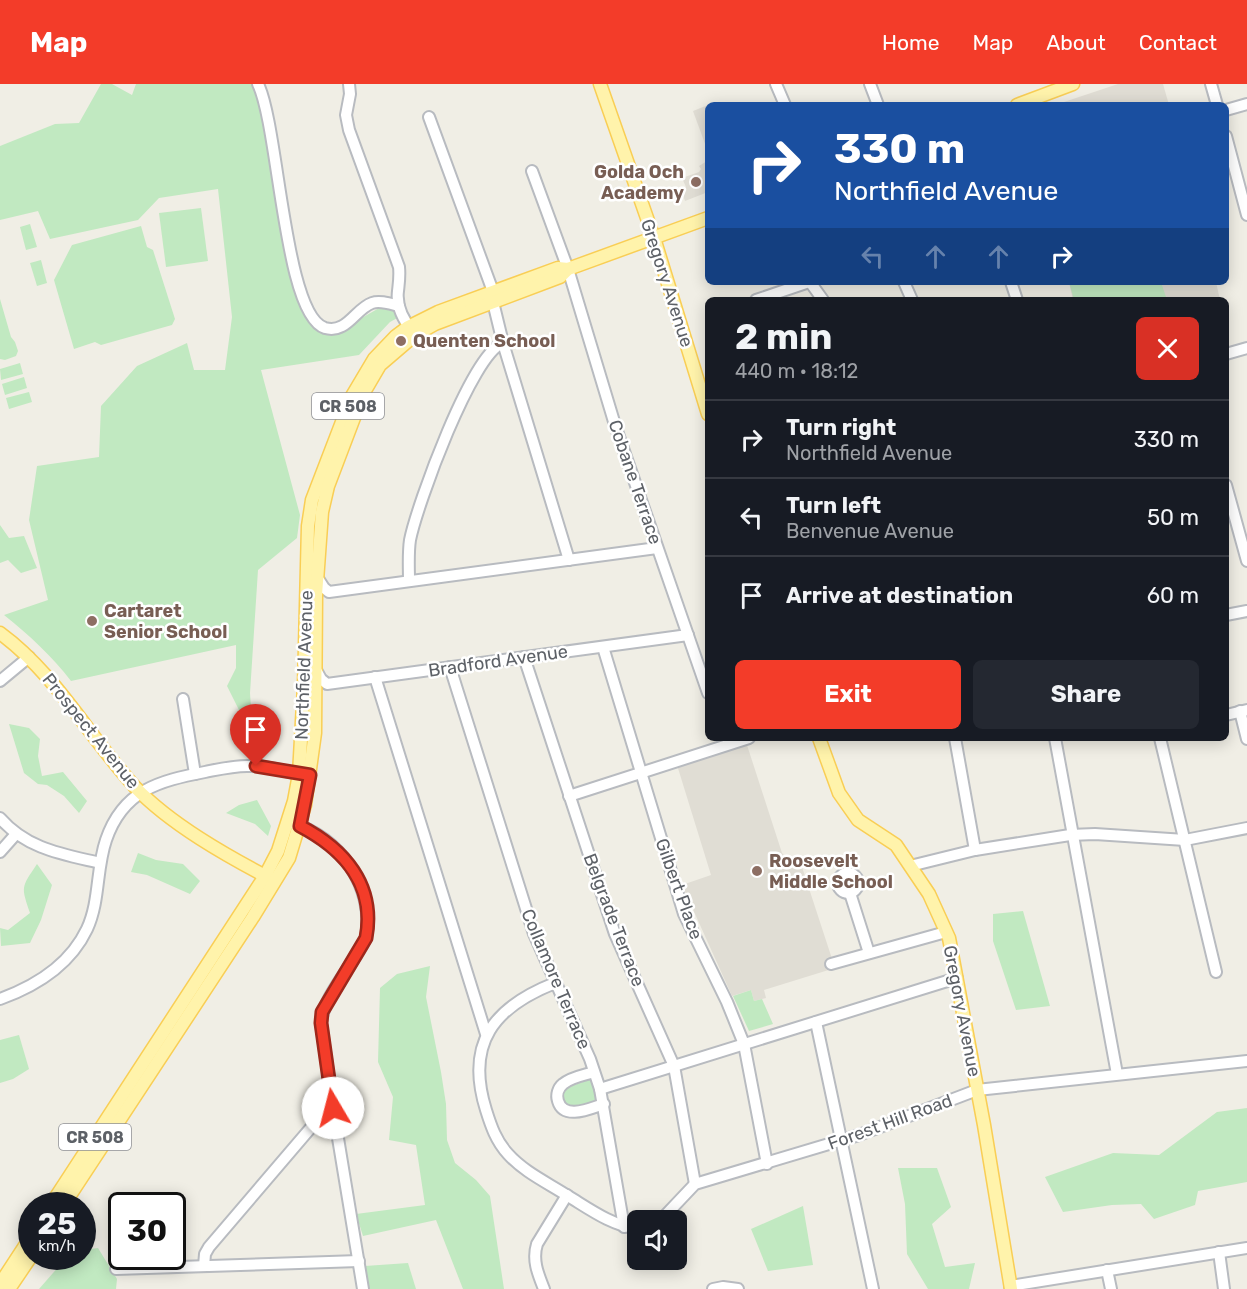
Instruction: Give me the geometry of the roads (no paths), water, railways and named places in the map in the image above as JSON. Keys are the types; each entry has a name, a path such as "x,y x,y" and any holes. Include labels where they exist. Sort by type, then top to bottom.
{"main road":[{"name":"Gregory Avenue","path":"600,84 654,238 705,404"},
{"path":"1025,102 1073,84"},
{"name":"Northfield Avenue","path":"315,685 317,593 308,526 312,500 352,396 364,372 385,347 438,312 492,297 558,268 568,270 705,219"},
{"name":"Northfield Avenue","path":"71,1192 100,1140 270,879 289,858 304,775 315,685 319,532 328,486 363,394 381,364 412,331"},
{"name":"Prospect Avenue","path":"0,633 29,657 52,682 120,770 141,792 163,812 217,848 270,879"},
{"name":"Gregory Avenue","path":"820,741 839,793 858,820 896,845 929,894 946,932 957,978 1010,1287"},
{"name":"Northfield Avenue","path":"61,1192 100,1140"},
{"path":"0,1284 18,1256"},
{"path":"9,1289 22,1270"}],"street":[{"path":"258,84 275,148 283,218 300,291 311,315 321,326 334,328 348,322 372,303 380,302 399,306"},
{"path":"349,84 350,94 346,115 349,130 399,267 401,280 398,291 399,306 412,331"},
{"path":"776,84 784,102"},
{"path":"870,84 877,102"},
{"path":"1211,84 1216,102"},
{"path":"1229,109 1247,104"},
{"path":"429,117 491,286 503,343 569,560"},
{"path":"1229,147 1247,213"},
{"name":"Cobane Terrace","path":"532,171 568,270 615,425 705,684"},
{"path":"765,297 801,285"},
{"path":"409,581 410,541 421,500 453,416 491,351 503,343"},
{"path":"1229,353 1247,348"},
{"path":"1229,496 1247,561"},
{"path":"317,593 657,548"},
{"path":"1229,614 1247,611"},
{"name":"Bradford Avenue","path":"315,685 688,635"},
{"name":"Gilbert Place","path":"603,647 684,914 727,1002 744,1044 767,1164"},
{"path":"0,681 29,657"},
{"name":"Belgrade Terrace","path":"524,657 615,934 674,1066 695,1184"},
{"name":"Collamore Terrace","path":"450,667 534,934 600,1089 624,1227"},
{"path":"375,677 486,1034"},
{"path":"183,699 195,774"},
{"path":"1229,714 1244,710 1247,739"},
{"path":"956,741 975,850"},
{"path":"1056,741 1117,1074"},
{"path":"1161,741 1216,972"},
{"path":"569,796 725,742"},
{"path":"0,999 22,991 47,976 80,941 92,915 100,863 107,837 128,803 141,792 158,783 195,774 251,766 304,775"},
{"path":"0,818 16,834 45,850 100,863"},
{"path":"294,824 313,832 348,860 366,901 368,929 366,938 322,1012 321,1023 363,1289"},
{"path":"910,866 975,850 1073,834 1185,840 1247,828"},
{"path":"0,852 16,834"},
{"path":"850,893 869,953"},
{"path":"831,964 946,932"},
{"path":"600,1089 957,978"},
{"path":"555,983 535,991 512,1006 503,1013 486,1034 479,1068 485,1106 498,1142 519,1165 607,1220 627,1227"},
{"path":"816,1022 873,1289"},
{"name":"Forest Hill Road","path":"695,1184 840,1141 977,1090 1247,1061"},
{"path":"594,1072 566,1082 559,1089 557,1099 562,1108 571,1112 604,1104"},
{"path":"204,1266 208,1247 332,1103"},
{"path":"670,1210 695,1184"},
{"path":"544,1289 535,1264 534,1252 567,1195"},
{"path":"1010,1287 1247,1248"},
{"path":"1219,1252 1224,1289"},
{"path":"186,1267 359,1261"},
{"path":"1107,1270 1111,1289"},
{"path":"713,1289 723,1287 738,1289"}],"place":[{"name":"Golda Och Academy","path":"696,182"},
{"name":"Quenten School","path":"401,341"},
{"name":"Cartaret Senior School","path":"92,621"},
{"name":"Roosevelt Middle School","path":"757,871"}]}
